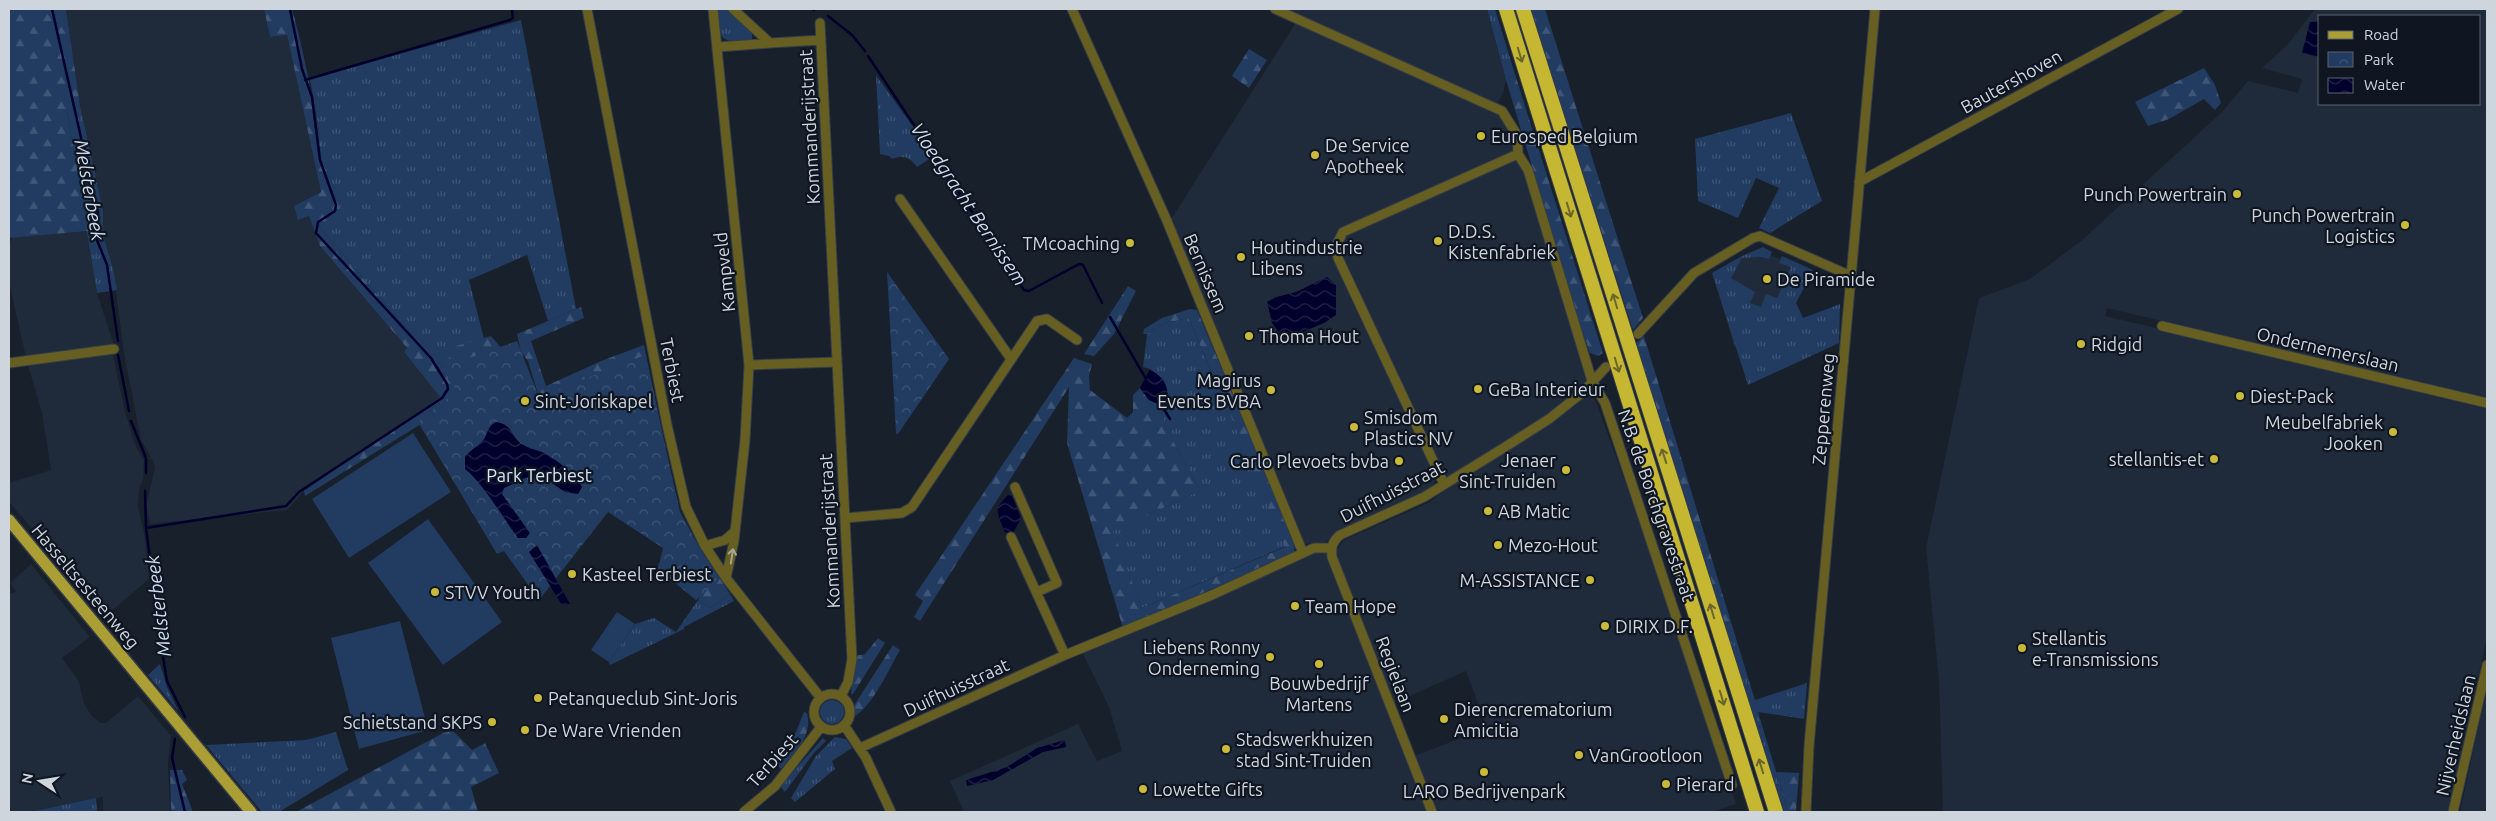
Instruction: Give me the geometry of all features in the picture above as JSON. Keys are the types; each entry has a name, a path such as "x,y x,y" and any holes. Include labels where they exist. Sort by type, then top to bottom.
{"highway":[{"path":"1506,9 1757,812"},
{"path":"1523,9 1776,812"}],"main road":[{"name":"Hasseltsesteenweg","path":"9,520 251,812"}],"street":[{"name":"Terbiest","path":"587,9 666,425 686,507 705,546 726,578 820,697"},
{"name":"Kampveld","path":"713,9 749,365 745,440 734,541 726,578"},
{"name":"Kommanderijstraat","path":"733,9 770,43"},
{"name":"Bernissem","path":"1072,9 1167,221 1302,553"},
{"name":"N.B. de Borchgravestraat","path":"1275,9 1502,112 1517,135 1518,154 1528,170 1592,381 1605,403 1732,785"},
{"name":"Zepperenweg","path":"1806,812 1808,753 1875,9"},
{"name":"Bautershoven","path":"1859,182 2178,9"},
{"name":"Kommanderijstraat","path":"820,23 852,659 848,682 841,696"},
{"name":"Kommanderijstraat","path":"718,47 821,40"},
{"path":"1444,484 1338,258 1336,246 1343,232 1388,210 1518,154"},
{"path":"900,198 1011,359"},
{"path":"1638,334 1694,273 1760,236 1851,276"},
{"path":"846,518 907,512 1034,324 1040,319 1050,321 1077,340"},
{"name":"Ondernemerslaan","path":"2162,326 2487,403"},
{"path":"9,363 114,349"},
{"path":"749,365 837,362"},
{"name":"Duifhuisstraat","path":"860,748 1065,656 1212,595 1302,553 1314,548 1331,548 1333,541 1340,535 1409,504 1549,419 1606,366"},
{"path":"1015,487 1058,583 1037,592"},
{"path":"705,546 725,540 734,532"},
{"path":"1011,536 1065,656"},
{"name":"Regielaan","path":"1331,548 1332,557 1432,812"},
{"name":"Nijverheidslaan","path":"2453,812 2487,665"},
{"path":"833,693 841,696 846,699 850,716 844,725 833,730 821,727 813,712 816,702 820,697 833,693"},
{"path":"844,725 860,748 891,812"},
{"name":"Terbiest","path":"744,812 775,786 821,727"}],"shaded area":[{"path":"66,9 264,9 270,37 287,35 321,192 294,206 298,220 309,216 320,246 407,348 404,352 440,397 304,491 287,510 150,524 146,505 155,468 152,459 144,459 138,507 144,533 149,579 107,615 9,502 9,483 51,470 42,413 27,362 9,282 9,244 13,237 88,231 97,293 114,345 113,355 125,412 136,447 143,459 151,458 141,440 124,353 113,268 103,235 103,210 80,105"},
{"path":"1293,9 1487,9 1506,80 1503,93 1497,104 1521,165 1587,377 1681,636 1736,804 1712,812 1437,812 1414,756 1487,728 1466,671 1394,703 1335,552 1344,540 1428,503 1452,486 1340,275 1436,478 1432,486 1419,494 1335,533 1326,542 1303,544 1170,221 1300,16 1290,12"},
{"path":"2315,9 2487,9 2487,398 2107,308 2105,316 2487,406 2487,637 2448,812 1943,812 1939,681 1926,548 1979,298 2030,279 2081,241 2222,112 2248,81 2298,93 2302,79 2262,68 2288,44"},
{"path":"1758,250 1812,272 1796,303 1803,318 1734,347 1713,272"},
{"path":"1315,553 1326,553 1428,812 964,812 950,781 1078,724 1097,761 1122,751 1109,707 1082,652 1137,631"},
{"path":"31,564 90,637 62,658 79,681 84,704 92,716 101,723 106,723 138,696 171,736 168,763 170,812 103,812 103,797 30,812 9,812 9,594 16,592 10,583"},
{"path":"2487,691 2487,812 2460,812 2481,716"}],"green space":[{"path":"9,9 66,9 80,105 67,111 88,231 9,238"},
{"path":"264,9 292,9 299,34 320,135 341,210 319,226 450,381 434,360 444,367 456,346 491,336 507,355 421,424 305,496 304,491 440,397 404,352 407,348 320,246 309,216 298,220 294,206 321,192 287,35 270,37"},
{"path":"717,9 729,9 752,33 752,39 729,41 725,39 719,31"},
{"path":"1487,9 1495,9 1515,74 1506,80"},
{"path":"1530,9 1545,9 1643,318 1633,330"},
{"path":"521,20 576,309 548,321 527,255 469,280 484,339 476,342 444,367 437,362 457,389 319,226 331,182 324,160 310,79"},
{"path":"1249,49 1267,60 1249,88 1232,76"},
{"path":"2204,68 2215,85 2221,103 2215,110 2204,99 2169,119 2148,126 2135,102"},
{"path":"1515,74 1603,353 1598,356 1590,353 1580,325 1506,80"},
{"path":"876,75 934,156 917,167 906,158 892,159 889,156 880,154"},
{"path":"80,105 103,210 103,235 113,268 117,290 97,293 67,110"},
{"path":"1791,113 1822,201 1770,233 1759,228 1779,188 1756,178 1738,218 1698,201 1695,139"},
{"path":"1763,247 1772,252 1769,259 1761,257 1742,258 1731,278 1755,292 1750,303 1761,307 1766,294 1777,298 1791,267 1779,263 1782,256 1813,270 1796,303 1803,318 1840,304 1839,343 1748,385 1712,273 1742,256"},
{"path":"887,272 949,359 898,434 896,434"},
{"path":"1128,286 1136,291 1114,334 1094,356 1084,354"},
{"path":"581,307 584,318 531,341 546,386 601,361 644,345 671,476 539,397 528,361 521,352 517,334"},
{"path":"1190,309 1197,310 1295,544 1294,553 1123,628 1067,443 1069,387 920,621 914,617 923,601 915,595 1074,358 1092,364 1089,376 1090,390 1127,418 1133,412 1133,395 1140,388 1149,400 1164,407 1164,424 1200,491 1113,531 1142,608 1285,547 1225,402 1220,409 1212,411 1206,408 1208,399 1218,389 1189,318 1165,323 1147,334 1143,334 1144,329 1162,318"},
{"path":"1189,318 1218,389 1208,399 1225,401 1286,546 1142,608 1112,531 1200,491 1164,424 1164,407 1160,405 1165,400 1150,369 1143,367 1147,334 1165,323"},
{"path":"1644,336 1731,622 1725,625 1636,343"},
{"name":"Park Terbiest","path":"517,341 539,397 645,355 680,512 718,581 696,600 658,569 663,548 608,512 539,600 504,551 497,554 418,422 457,390 447,378 444,367"},
{"path":"413,433 451,492 349,558 312,499"},
{"name":"STVV Youth","path":"428,519 502,622 443,665 368,563"},
{"path":"699,547 730,594 711,608 698,600 707,584 658,565 666,554"},
{"path":"730,594 734,601 684,627 684,629 610,665 609,662 635,624 654,618 676,632 698,600 711,608"},
{"path":"617,612 635,624 609,662 591,650"},
{"path":"400,621 428,730 359,749 331,638"},
{"path":"1731,622 1755,700 1807,683 1804,719 1758,712 1787,808 1796,812 1784,812 1725,625"},
{"path":"878,638 885,643 853,694 851,694 855,656 865,654"},
{"path":"893,645 900,650 868,704 855,716 853,707"},
{"path":"160,664 167,687 179,712 148,675"},
{"path":"832,700 841,703 844,712 841,721 832,724 823,721 820,712 823,703"},
{"path":"804,712 807,713 808,721 805,736 797,750 781,769 777,765 796,732"},
{"path":"453,731 472,750 485,743 499,773 471,787 478,812 296,812 443,733"},
{"path":"336,732 348,770 279,812 262,812 206,745 306,740"},
{"path":"835,737 846,739 852,748 832,761 835,769 795,802 791,798 816,756"},
{"path":"823,738 826,741 814,753 785,792 780,786"},
{"path":"170,770 182,770 187,780 182,784 193,812 171,812"},
{"path":"1776,772 1799,773 1796,811 1789,811 1787,808"},
{"path":"96,798 97,812 30,812"}],"water":[{"path":"2318,21 2318,57 2302,53 2310,22"},
{"path":"1327,277 1336,285 1336,315 1324,323 1289,338 1282,337 1272,323 1267,302 1276,297 1296,292"},
{"path":"1150,369 1161,377 1165,383 1168,396 1160,405 1149,400 1140,388"},
{"path":"496,422 505,425 515,438 527,447 544,453 560,463 575,477 582,487 578,494 565,492 537,473 504,488 502,494 530,533 526,538 518,538 486,492 465,469 465,457 484,439 490,427"},
{"path":"1008,495 1012,496 1021,518 1013,533 1009,534 1004,531 998,512 999,506"},
{"path":"537,545 570,604 562,605 529,552"},
{"path":"1065,740 1066,747 1043,752 993,780 967,786 966,780 1007,767 1037,748"}],"waterway":[{"name":"Melsterbeek","path":"52,9 98,213 97,240 107,265 118,341"},
{"path":"146,528 286,506 299,492 442,398 448,389 447,384 431,358 316,233 318,222 335,211 336,205 320,160 312,97 302,69 290,9"},
{"path":"305,80 510,20 513,18 512,9"},
{"name":"Vloedgracht Bernissem","path":"828,16 852,35 865,51"},
{"name":"Vloedgracht Bernissem","path":"868,56 1024,290 1029,291 1079,264 1083,265 1102,303"},
{"name":"Vloedgracht Bernissem","path":"1110,317 1146,379"},
{"name":"Melsterbeek","path":"118,355 129,411"},
{"name":"Vloedgracht Bernissem","path":"1160,403 1170,419"},
{"name":"Melsterbeek","path":"131,421 146,458 146,473"},
{"name":"Melsterbeek","path":"145,491 146,528 167,681 185,717"},
{"name":"Melsterbeek","path":"175,739 172,758 185,812"}],"place":[{"name":"Eurosped Belgium","path":"1481,136"},
{"name":"De Service Apotheek","path":"1315,155"},
{"name":"Punch Powertrain","path":"2237,194"},
{"name":"Punch Powertrain Logistics","path":"2405,225"},
{"name":"D.D.S. Kistenfabriek","path":"1438,241"},
{"name":"TMcoaching","path":"1130,243"},
{"name":"Houtindustrie Libens","path":"1241,257"},
{"name":"De Piramide","path":"1767,279"},
{"name":"Thoma Hout","path":"1249,336"},
{"name":"Ridgid","path":"2081,344"},
{"name":"GeBa Interieur","path":"1478,389"},
{"name":"Magirus Events BVBA","path":"1271,390"},
{"name":"Diest-Pack","path":"2240,396"},
{"name":"Sint-Joriskapel","path":"525,401"},
{"name":"Smisdom Plastics NV","path":"1354,427"},
{"name":"Meubelfabriek Jooken","path":"2393,432"},
{"name":"stellantis-et","path":"2214,459"},
{"name":"Carlo Plevoets bvba","path":"1399,461"},
{"name":"Jenaer Sint-Truiden","path":"1566,470"},
{"name":"AB Matic","path":"1488,511"},
{"name":"Mezo-Hout","path":"1498,545"},
{"name":"Kasteel Terbiest","path":"572,574"},
{"name":"M-ASSISTANCE","path":"1590,580"},
{"name":"STVV Youth","path":"435,592"},
{"name":"Team Hope","path":"1295,606"},
{"name":"DIRIX D.F.","path":"1605,626"},
{"name":"Stellantis e-Transmissions","path":"2022,648"},
{"name":"Liebens Ronny Onderneming","path":"1270,657"},
{"name":"Bouwbedrijf Martens","path":"1319,664"},
{"name":"Petanqueclub Sint-Joris","path":"538,698"},
{"name":"Dierencrematorium Amicitia","path":"1444,719"},
{"name":"Schietstand SKPS","path":"492,722"},
{"name":"De Ware Vrienden","path":"525,730"},
{"name":"Stadswerkhuizen stad Sint-Truiden","path":"1226,749"},
{"name":"VanGrootloon","path":"1579,755"},
{"name":"LARO Bedrijvenpark","path":"1484,772"},
{"name":"Pierard","path":"1666,784"},
{"name":"Lowette Gifts","path":"1143,789"}]}
